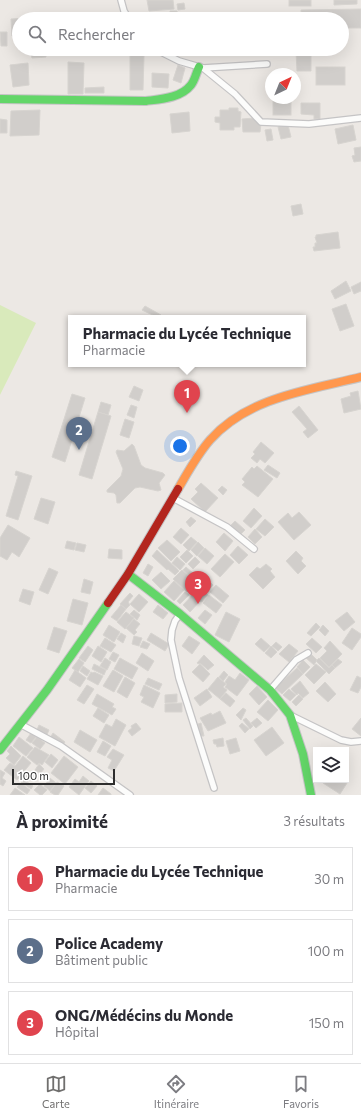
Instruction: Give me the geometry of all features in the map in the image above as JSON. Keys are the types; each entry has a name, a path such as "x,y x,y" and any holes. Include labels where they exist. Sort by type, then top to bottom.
{"street":[{"path":"120,0 125,12"},
{"path":"169,56 179,61 201,67 267,64"},
{"path":"0,98 146,101 176,95 188,88 201,67"},
{"path":"201,67 235,94 261,122 309,124 361,118"},
{"path":"0,750 47,690 128,574 205,445 222,427 239,415 269,401 361,377"},
{"path":"173,498 227,527 254,549"},
{"path":"128,574 180,614 270,690 290,715 303,754 311,795"},
{"path":"180,614 175,621 171,640 179,678 214,788"},
{"path":"270,690 296,660 308,653"},
{"path":"290,715 341,740 351,742 361,741"},
{"path":"20,724 61,746 130,795"}],"green space":[{"path":"0,305 36,323 0,395"}],"building":[{"path":"147,0 173,0 174,9 149,11"},
{"path":"289,0 311,0 311,6 289,6"},
{"path":"334,0 357,0 357,4 334,5"},
{"path":"184,3 185,9 178,10 177,4"},
{"path":"361,9 361,28 349,28 349,12 301,12 301,10"},
{"path":"0,32 7,32 7,46 1,46"},
{"path":"32,56 46,57 32,58"},
{"path":"130,56 144,56 143,90 130,90"},
{"path":"296,56 311,56 311,71 301,71 301,68 297,68"},
{"path":"68,62 84,63 83,94 68,94"},
{"path":"28,63 29,85 13,87 10,65"},
{"path":"178,65 185,68 181,83 173,80"},
{"path":"316,67 345,67 345,85 316,85"},
{"path":"152,73 169,74 168,88 152,87"},
{"path":"104,87 104,93 85,93 85,88"},
{"path":"320,103 320,119 314,119 314,115 301,114 301,104"},
{"path":"273,104 291,104 291,115 273,115"},
{"path":"229,108 238,108 238,111 241,112 240,127 234,127 234,130 220,130 220,123 215,122 215,117 220,117 220,110 229,110"},
{"path":"40,110 39,135 10,136 11,111"},
{"path":"189,112 190,131 172,133 170,114"},
{"path":"255,118 261,124 260,132 243,132 242,119"},
{"path":"0,119 7,120 7,133 0,133"},
{"path":"288,125 291,137 281,139 278,127"},
{"path":"353,125 356,140 338,144 335,129"},
{"path":"271,129 273,140 267,141 265,130"},
{"path":"361,147 361,161 354,162 352,156 355,155 354,148"},
{"path":"301,204 303,214 293,216 291,206"},
{"path":"338,232 340,248 314,251 313,247 315,247 315,243 317,243 315,237 316,235"},
{"path":"346,281 351,291 335,299 331,291"},
{"path":"361,282 361,291 354,294 351,287"},
{"path":"346,304 354,326 340,331 332,309"},
{"path":"145,306 161,315 153,315 142,310"},
{"path":"134,386 143,390 139,401 129,397"},
{"path":"358,391 361,409 344,413 341,399 351,396 350,393"},
{"path":"72,394 85,398 65,462 52,457"},
{"path":"101,402 111,405 108,415 98,412"},
{"path":"131,405 137,407 134,418 127,415"},
{"path":"299,406 318,430 308,438 303,432 307,429 292,412"},
{"path":"98,412 111,416 92,479 79,475"},
{"path":"125,419 134,422 129,438 120,435"},
{"path":"261,442 274,453 265,463 260,459 257,463 251,458 255,454 253,452"},
{"path":"132,444 141,465 145,468 163,473 165,475 159,483 161,490 158,491 140,487 135,488 120,503 117,503 116,495 114,493 107,492 107,490 121,476 123,469 116,452 117,450 124,451"},
{"path":"268,465 280,473 277,478 264,470"},
{"path":"257,466 273,479 258,497 242,485 245,482 242,479 252,467 254,469"},
{"path":"16,471 32,476 18,520 6,516 18,476 15,475"},
{"path":"201,483 218,498 205,512 191,499 198,492 195,489"},
{"path":"222,486 227,490 223,495 218,490"},
{"path":"41,498 55,502 48,524 34,519"},
{"path":"254,508 262,516 251,528 243,521"},
{"path":"299,512 311,525 294,540 278,522 288,513 292,518"},
{"path":"191,517 196,521 190,527 186,522"},
{"path":"265,519 274,527 265,536 256,529"},
{"path":"235,521 245,530 240,535 230,526"},
{"path":"8,525 30,538 19,557 12,552 7,560 0,556 0,538"},
{"path":"181,528 189,535 181,544 173,537"},
{"path":"255,529 262,537 255,544 248,537"},
{"path":"224,533 233,541 225,551 216,542"},
{"path":"191,537 197,542 189,551 183,545"},
{"path":"167,540 180,552 171,561 158,548"},
{"path":"67,541 76,543 74,550 65,548"},
{"path":"198,542 204,548 197,556 191,550"},
{"path":"77,543 86,545 84,552 75,550"},
{"path":"238,546 248,555 239,564 230,555"},
{"path":"205,548 214,556 207,564 198,556"},
{"path":"109,549 122,550 122,559 108,558"},
{"path":"157,550 179,571 175,575 168,569 167,570 152,556"},
{"path":"187,550 193,556 186,563 180,557"},
{"path":"296,551 303,558 301,561 306,566 298,574 286,561"},
{"path":"225,554 234,562 220,577 211,569"},
{"path":"177,557 185,564 180,570 172,563"},
{"path":"195,557 200,562 193,569 188,564"},
{"path":"148,564 153,567 148,576 143,573"},
{"path":"266,564 272,569 270,571 275,577 263,589 249,575 257,567 260,569"},
{"path":"186,567 194,574 191,577 183,570"},
{"path":"49,568 58,572 48,594 39,590"},
{"path":"182,570 196,582 187,592 173,579"},
{"path":"161,572 170,581 161,589 152,580"},
{"path":"204,576 213,585 207,591 198,582"},
{"path":"84,579 93,582 90,594 81,592"},
{"path":"174,581 184,590 174,601 164,592"},
{"path":"216,585 229,596 223,603 210,592"},
{"path":"199,588 208,595 190,612 183,605"},
{"path":"23,589 34,592 30,605 19,601"},
{"path":"185,592 189,595 180,604 177,601"},
{"path":"130,593 133,596 128,602 130,605 126,609 120,604"},
{"path":"139,594 148,602 139,612 130,604"},
{"path":"209,595 222,605 216,613 203,603"},
{"path":"73,599 88,603 82,625 67,621"},
{"path":"121,605 126,609 117,621 111,617"},
{"path":"158,605 168,613 163,619 153,612"},
{"path":"134,610 140,615 137,620 130,614"},
{"path":"205,610 212,615 205,624 198,618"},
{"path":"126,612 134,618 125,629 117,622"},
{"path":"226,612 240,619 229,642 215,635"},
{"path":"347,612 355,622 344,631 335,621"},
{"path":"134,619 140,624 135,630 137,632 134,635 126,628"},
{"path":"316,623 320,627 311,636 307,633"},
{"path":"109,625 120,632 114,642 103,635"},
{"path":"323,625 329,631 325,636 319,630"},
{"path":"54,627 67,631 59,653 47,649"},
{"path":"352,628 361,634 361,637 352,650 342,643"},
{"path":"121,633 126,636 123,643 117,639"},
{"path":"151,633 169,644 165,651 147,640"},
{"path":"134,636 142,638 139,646 132,644"},
{"path":"189,636 200,643 192,654 182,646"},
{"path":"105,638 116,645 111,652 100,646"},
{"path":"261,638 270,646 264,652 255,644"},
{"path":"312,638 322,647 316,653 306,644"},
{"path":"143,641 150,644 147,649 140,647"},
{"path":"330,641 342,654 329,667 320,658 327,651 324,648"},
{"path":"276,642 282,647 278,651 272,646"},
{"path":"289,644 298,651 289,662 279,654"},
{"path":"88,646 93,650 85,662 79,658"},
{"path":"98,646 107,652 101,662 92,656"},
{"path":"271,646 277,652 271,658 265,653"},
{"path":"113,652 119,655 115,662 109,659"},
{"path":"142,653 154,661 148,671 136,663"},
{"path":"204,655 214,665 208,670 200,663 197,663"},
{"path":"312,655 317,660 314,665 306,658"},
{"path":"105,658 111,662 107,670 100,666"},
{"path":"120,658 138,668 132,679 114,669"},
{"path":"319,658 329,668 332,665 335,668 329,674 316,661"},
{"path":"79,659 84,663 78,672 72,668"},
{"path":"338,659 342,662 335,668 332,665"},
{"path":"303,660 310,667 303,674 297,667"},
{"path":"94,664 106,670 104,675 92,669"},
{"path":"200,664 210,674 203,682 192,672"},
{"path":"316,664 326,672 314,684 305,675"},
{"path":"83,666 90,671 87,676 80,671"},
{"path":"297,668 303,674 282,694 275,688"},
{"path":"75,670 86,678 80,687 69,680"},
{"path":"113,670 123,676 114,692 103,686"},
{"path":"224,671 228,675 223,681 219,677"},
{"path":"91,672 103,676 98,685 87,679"},
{"path":"240,673 249,680 237,696 225,687 227,684 225,682 229,676 235,680"},
{"path":"357,676 361,678 361,687 358,693 350,690"},
{"path":"125,677 135,683 127,698 117,692"},
{"path":"218,677 226,684 223,687 227,690 220,699 208,689"},
{"path":"148,678 162,684 159,690 145,684"},
{"path":"300,681 309,693 303,698 291,689"},
{"path":"325,682 336,694 328,702 316,691"},
{"path":"87,685 94,689 84,704 77,700"},
{"path":"144,685 160,693 153,708 141,702 144,697 140,695"},
{"path":"257,686 267,697 259,705 249,694"},
{"path":"207,689 212,697 200,706 194,698"},
{"path":"289,689 296,695 290,701 283,695"},
{"path":"226,693 235,701 230,707 220,699"},
{"path":"97,694 114,704 112,707 116,709 112,715 92,704"},
{"path":"177,694 177,702 165,703 165,695"},
{"path":"299,695 303,699 296,706 292,702"},
{"path":"268,700 278,710 268,721 257,712"},
{"path":"182,703 182,712 165,712 165,704"},
{"path":"98,708 109,715 104,723 93,716"},
{"path":"243,708 246,710 241,720 236,715"},
{"path":"220,711 226,723 208,731 200,718"},
{"path":"246,718 253,726 250,729 243,720"},
{"path":"257,718 262,723 256,728 251,723"},
{"path":"361,718 361,736 352,729"},
{"path":"116,719 126,725 115,746 99,737 106,724 112,727"},
{"path":"136,723 141,729 132,736 128,731 132,728 131,726"},
{"path":"201,723 204,736 201,736 198,724"},
{"path":"242,723 249,729 245,733 239,726"},
{"path":"39,725 49,730 46,737 36,732"},
{"path":"272,727 284,743 266,756 254,740"},
{"path":"80,730 97,740 90,752 74,742"},
{"path":"31,733 36,737 31,743 26,740"},
{"path":"53,733 65,742 62,746 50,738"},
{"path":"19,737 33,748 26,756 13,746"},
{"path":"37,737 45,743 40,749 32,743"},
{"path":"223,738 224,746 217,747 216,744 214,744 213,740"},
{"path":"236,738 240,751 230,754 226,741"},
{"path":"103,741 111,746 105,756 97,752"},
{"path":"11,746 21,756 14,765 6,758 10,754 7,751"},
{"path":"35,747 49,755 42,765 39,763 37,765 27,757"},
{"path":"113,749 124,755 114,771 108,768 112,760 107,757"},
{"path":"51,754 58,760 52,768 45,762"},
{"path":"23,756 31,763 17,780 4,770 10,763 15,766"},
{"path":"64,756 78,767 65,784 51,773"},
{"path":"39,764 44,769 40,774 35,770"},
{"path":"0,770 5,773 2,778 6,781 3,786 0,784"},
{"path":"25,775 30,778 27,782 33,786 31,789 21,782"},
{"path":"83,776 89,781 79,795 69,787 75,779 79,782"},
{"path":"50,778 56,783 50,791 44,786"},
{"path":"91,781 97,786 91,793 85,788"},
{"path":"57,782 64,786 58,795 55,795 50,792"},
{"path":"21,783 30,790 27,794 17,787"},
{"path":"323,783 347,783 340,794"},
{"path":"40,784 47,790 42,795 34,790"},
{"path":"15,788 25,795 10,795"},
{"path":"103,788 111,794 111,795 98,795"}],"traffic: fast":[{"path":"0,99 146,101 182,93 192,83 199,67"},
{"path":"128,574 180,614 270,690 290,715 303,754 311,795"},
{"path":"0,750 47,690 108,603"}],"traffic: slow":[{"path":"178,489 210,440 225,425 242,414 280,397 361,377"}],"traffic: jam":[{"path":"108,603 128,574 178,489"}],"place":[{"name":"Pharmacie du Lycée Technique","path":"187,413"},
{"name":"Police Academy","path":"79,450"},
{"name":"ONG/Médécins du Monde","path":"198,604"}]}
